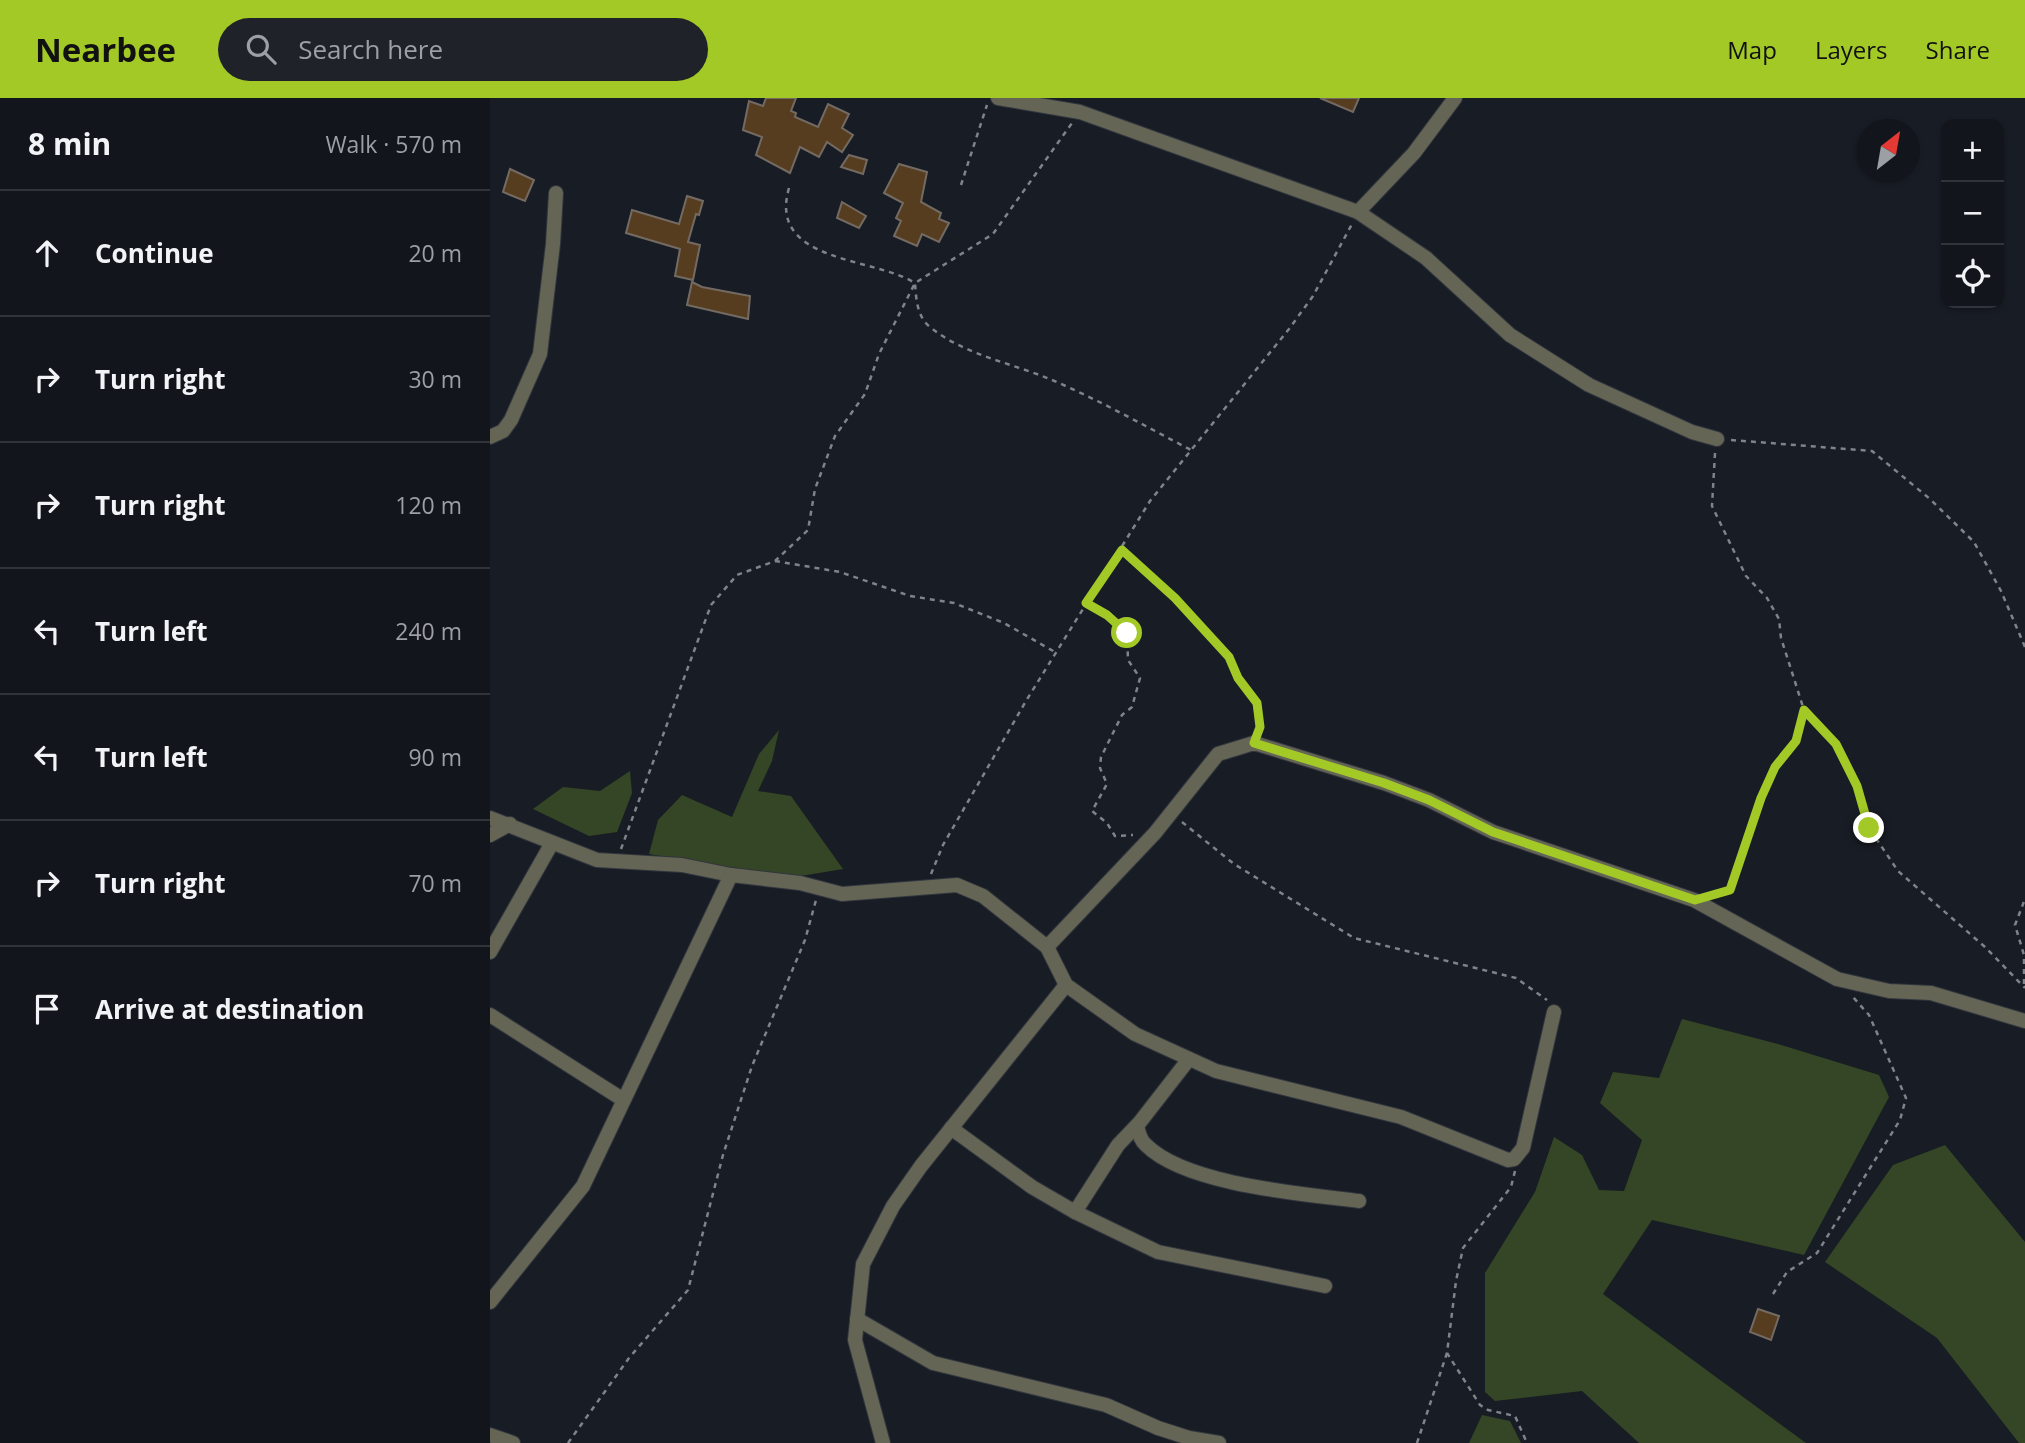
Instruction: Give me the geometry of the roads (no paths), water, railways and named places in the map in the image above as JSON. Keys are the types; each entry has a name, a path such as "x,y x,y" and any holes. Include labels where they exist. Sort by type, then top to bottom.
{"street":[{"path":"998,98 1080,112 1359,212 1426,258 1521,342 1589,384 1692,432 1717,439"},
{"path":"1359,212 1414,153 1455,98"},
{"path":"490,437 503,431 511,421 540,355 554,244 556,193"},
{"path":"1047,947 1155,833 1218,754 1254,743 1384,783 1429,800 1493,832 1695,900 1837,979 1889,991 1931,992 2025,1021"},
{"path":"490,818 597,860 682,865 842,894 957,885 971,889 1047,947 1066,985 1135,1034 1216,1071 1401,1117 1508,1160 1520,1153 1554,1012"},
{"path":"490,835 510,824"},
{"path":"490,952 552,843"},
{"path":"490,1302 583,1186 622,1099 731,876"},
{"path":"883,1443 855,1340 863,1265 892,1206 1066,985"},
{"path":"490,1015 622,1099"},
{"path":"1074,1212 1118,1145 1137,1126 1189,1059"},
{"path":"1137,1126 1147,1147 1188,1169 1266,1189 1359,1201"},
{"path":"951,1128 1032,1186 1074,1212 1158,1252 1325,1286"},
{"path":"857,1319 933,1363 1106,1405 1169,1432 1219,1443"},
{"path":"490,1435 513,1443"}]}
